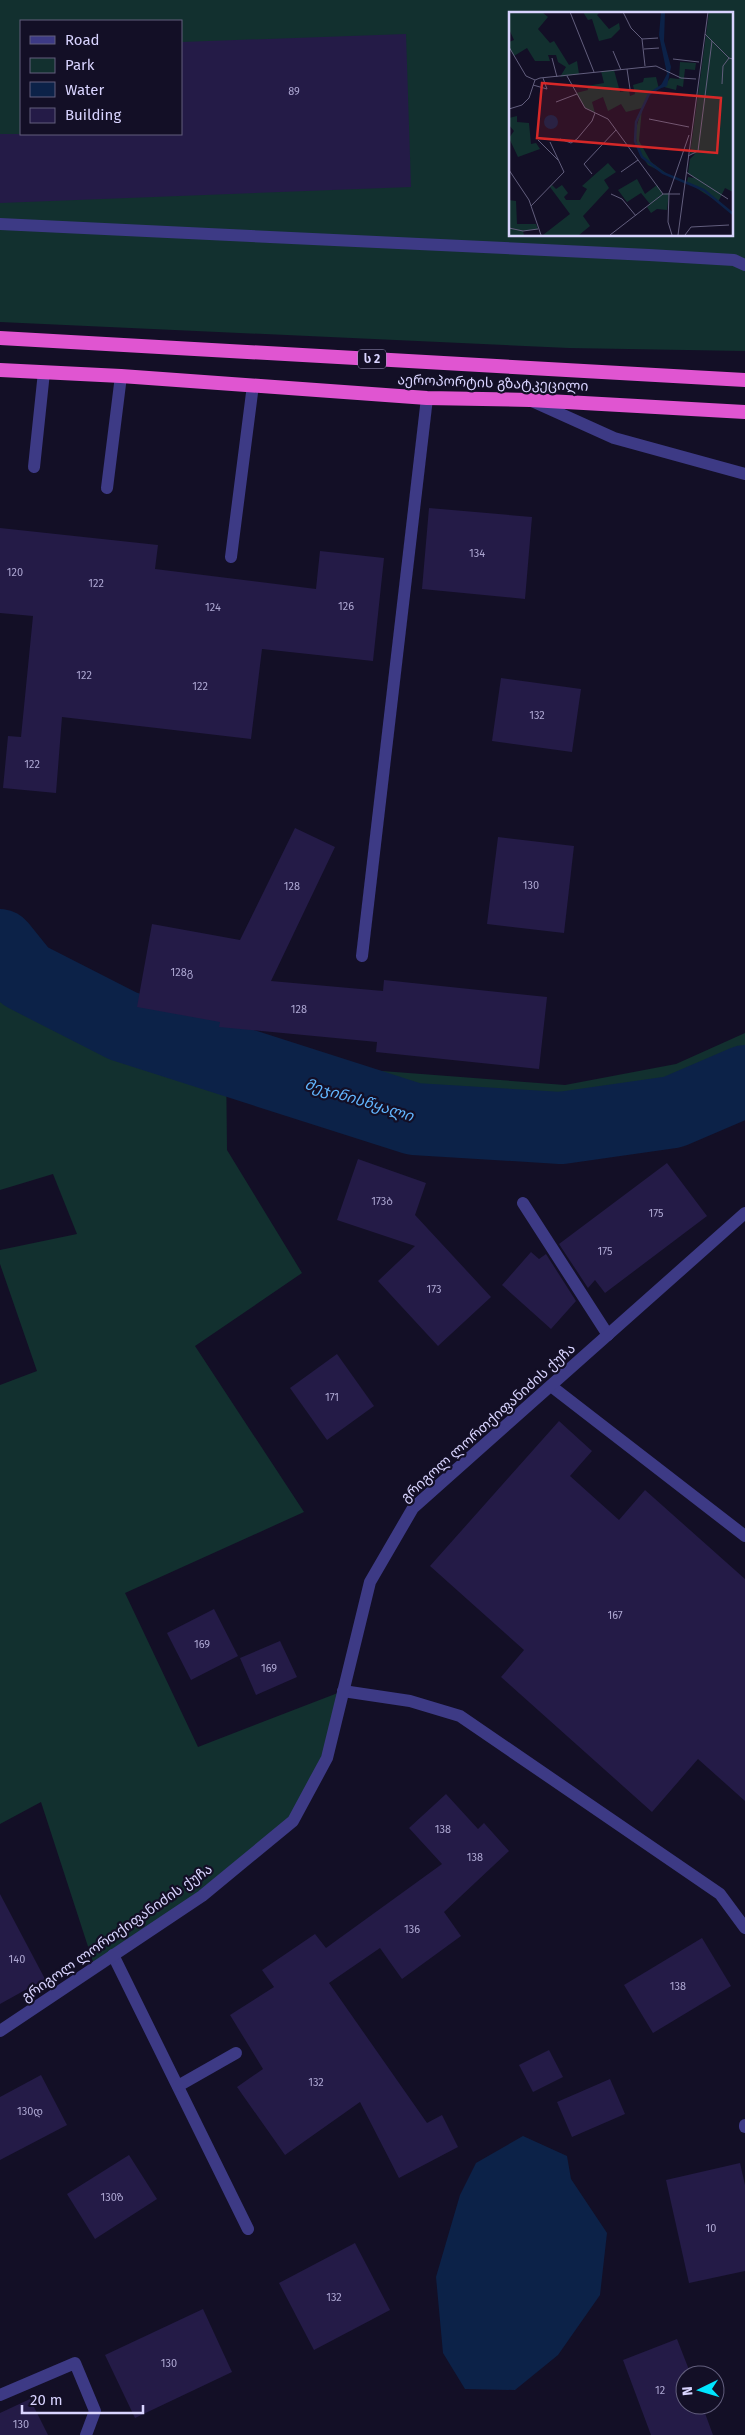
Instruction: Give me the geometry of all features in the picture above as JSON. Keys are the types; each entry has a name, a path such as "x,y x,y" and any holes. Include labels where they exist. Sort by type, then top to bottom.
{"highway":[{"name":"აეროპორტის გზატკეცილი","path":"0,338 745,380"},
{"name":"აეროპორტის გზატკეცილი","path":"0,370 120,376 427,398 530,400 745,412"}],"street":[{"path":"0,224 649,255 734,260 745,265"},
{"path":"34,467 44,372"},
{"path":"107,488 120,376"},
{"path":"232,557 253,385"},
{"path":"362,956 427,398"},
{"path":"530,400 614,438 745,474"},
{"path":"523,1204 608,1335"},
{"name":"გრიგოლ ლორთქიფანიძის ქუჩა","path":"0,2031 202,1896 294,1821 327,1758 370,1582 413,1508 745,1213"},
{"path":"551,1386 745,1536"},
{"path":"343,1692 410,1701 460,1716 720,1894 745,1928"},
{"path":"113,1955 248,2229"},
{"path":"178,2086 236,2052"},
{"path":"0,2395 75,2363 95,2411 86,2435"}],"green space":[{"path":"0,0 745,0 745,351 569,348 0,322"},
{"path":"0,933 25,976 123,1026 226,1059 227,1150 302,1273 195,1346 304,1512 125,1593 198,1747 343,1691 327,1758 293,1821 95,1968 41,1802 0,1824 0,1385 37,1371 0,1264 0,1250 77,1234 53,1174 0,1190"},
{"path":"745,1033 745,1081 673,1112 561,1128 414,1119 226,1059 565,1085 676,1064"}],"water":[{"path":"523,2136 567,2156 571,2179 607,2233 600,2295 558,2355 515,2390 465,2389 443,2353 436,2277 460,2195 476,2163"}],"building":[{"path":"406,34 411,187 0,203 0,134 182,135 182,42"},
{"path":"429,508 532,517 525,599 422,589"},
{"path":"0,528 158,545 155,569 316,589 320,551 384,558 373,661 262,649 251,739 62,717 56,793 3,788 8,736 21,737 33,616 0,613"},
{"path":"501,678 581,689 572,752 492,741"},
{"path":"295,828 335,847 271,981 383,991 384,980 547,997 539,1069 376,1052 377,1042 219,1027 220,1022 137,1007 152,924 240,940"},
{"path":"498,837 574,846 564,933 487,924"},
{"path":"358,1159 426,1183 415,1215 491,1297 438,1346 378,1281 415,1246 337,1220"},
{"path":"667,1163 707,1216 605,1293 595,1280 588,1288 559,1244"},
{"path":"531,1252 539,1259 546,1254 576,1301 551,1329 502,1285"},
{"path":"337,1354 374,1406 327,1440 290,1388"},
{"path":"559,1421 592,1451 570,1476 619,1520 645,1490 745,1579 745,1801 698,1759 652,1812 501,1677 524,1650 430,1566"},
{"path":"214,1609 238,1656 191,1680 167,1633"},
{"path":"280,1641 297,1677 256,1695 240,1658"},
{"path":"446,1794 478,1829 484,1823 509,1851 444,1912 461,1936 402,1979 380,1948 329,1983 427,2123 442,2115 458,2147 399,2178 360,2102 285,2155 237,2087 263,2069 230,2015 274,1987 262,1970 315,1934 326,1948 442,1864 409,1828"},
{"path":"0,1894 45,1979 0,2004"},
{"path":"702,1938 731,1986 653,2033 624,1985"},
{"path":"549,2050 563,2077 533,2092 519,2065"},
{"path":"41,2075 67,2125 0,2160 0,2097"},
{"path":"610,2079 625,2114 572,2137 557,2102"},
{"path":"129,2155 157,2199 95,2239 67,2194"},
{"path":"740,2163 745,2185 745,2271 689,2283 666,2180"},
{"path":"355,2243 390,2310 314,2350 279,2283"},
{"path":"203,2309 232,2372 135,2418 105,2355"},
{"path":"677,2339 687,2365 675,2365 675,2415 706,2415 713,2435 651,2435 623,2360"},
{"path":"30,2399 48,2435 0,2435 0,2413"}],"waterway":[{"name":"მეჯინისწყალი","path":"0,945 25,976 123,1026 414,1119 561,1128 673,1112 745,1081"}]}
